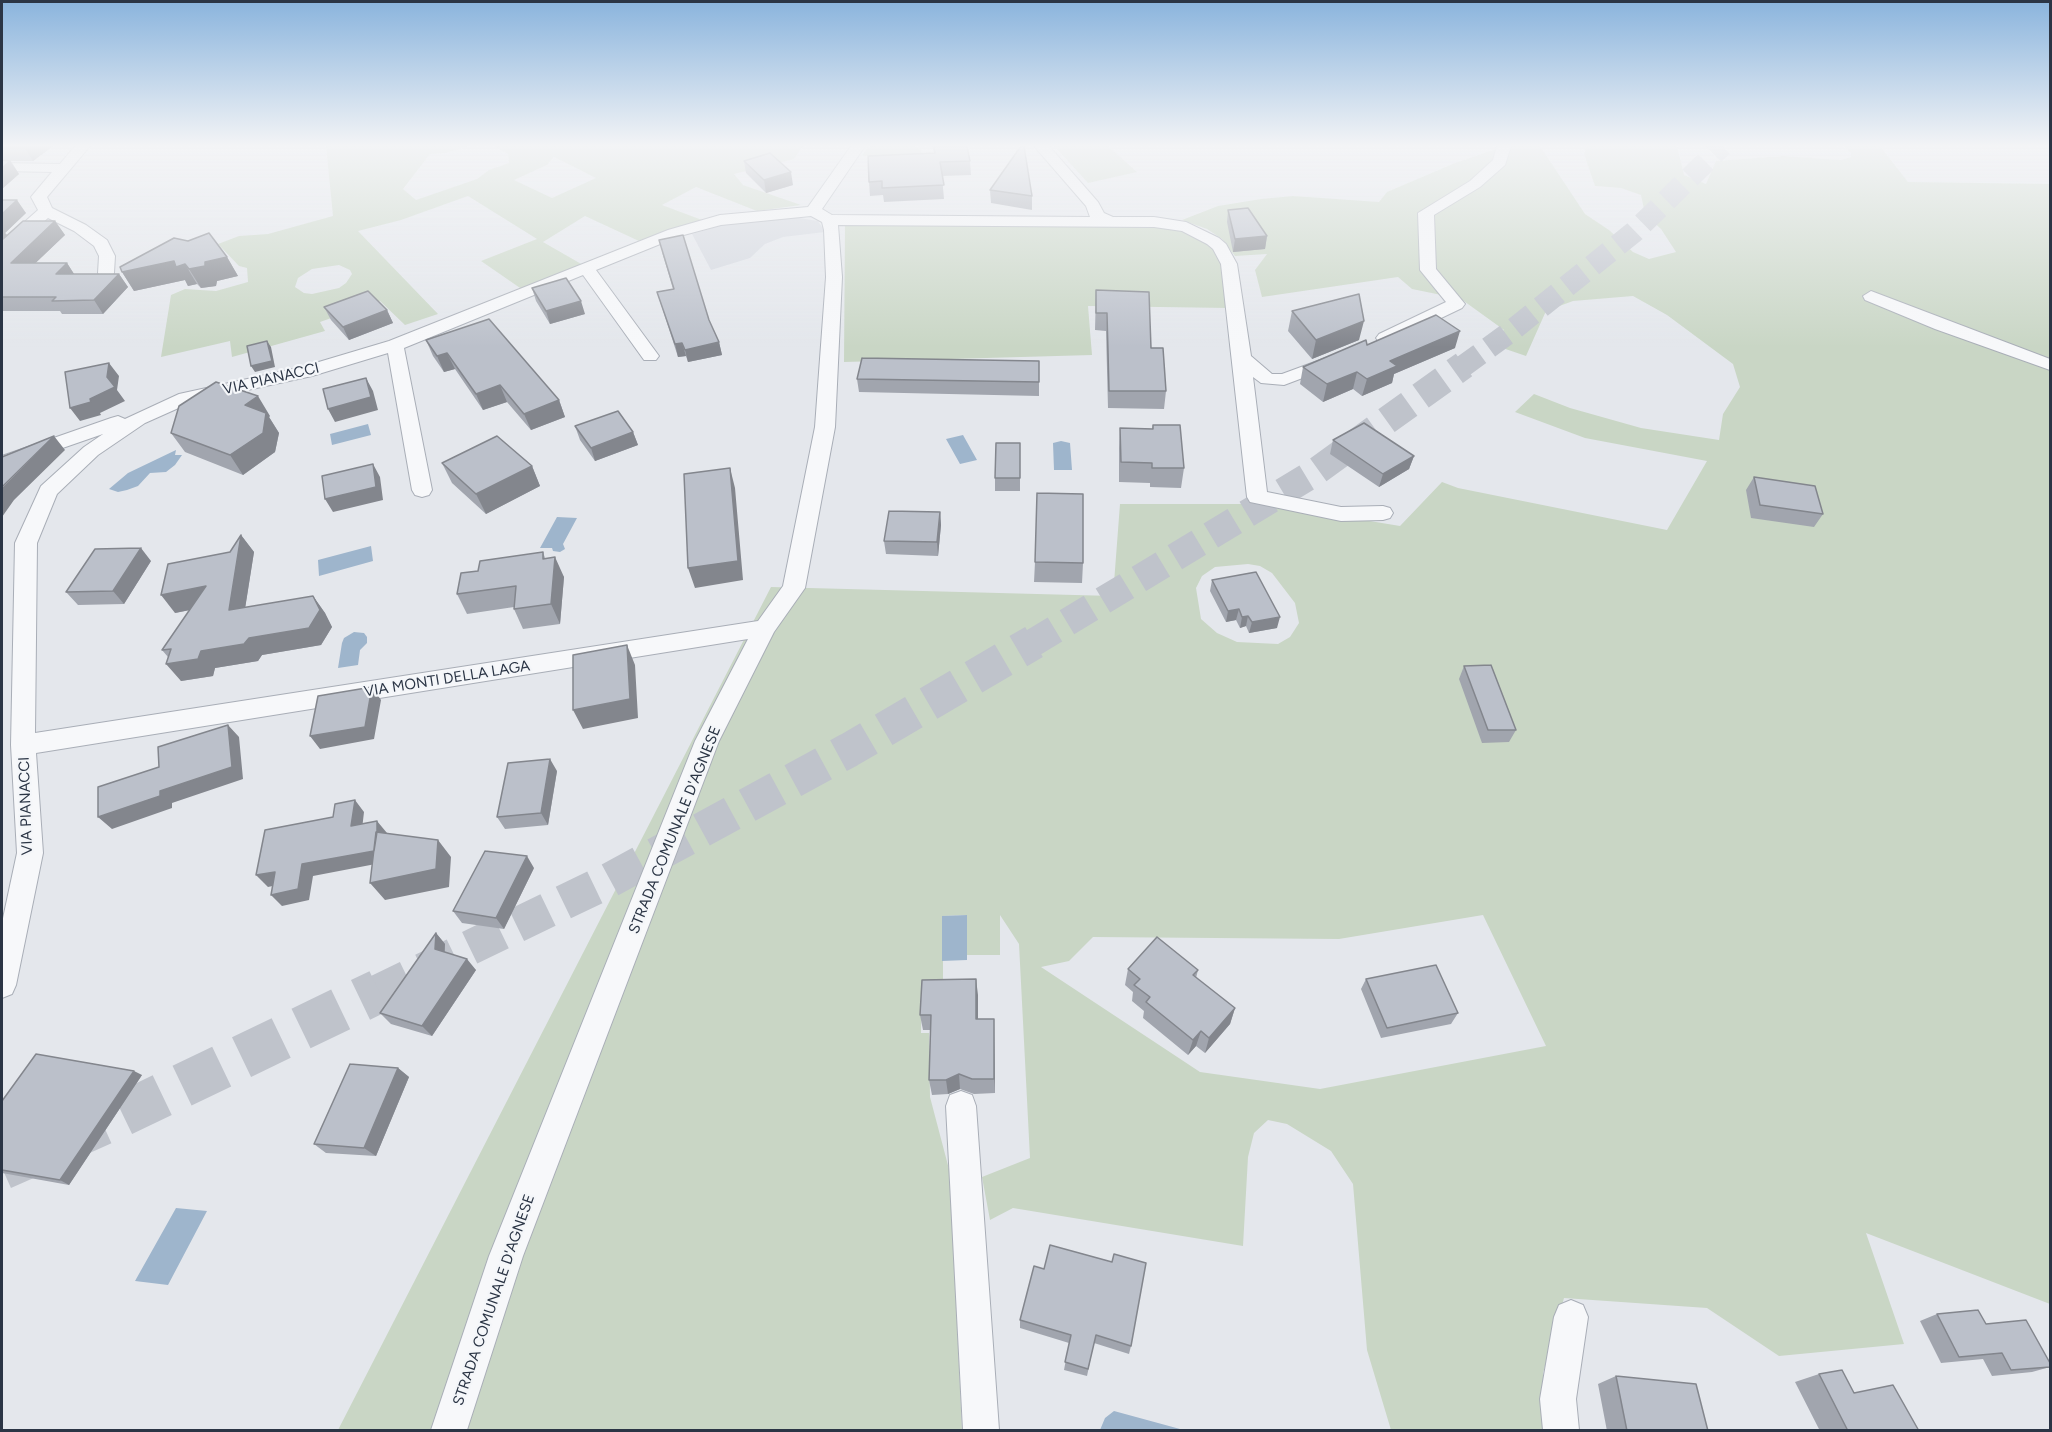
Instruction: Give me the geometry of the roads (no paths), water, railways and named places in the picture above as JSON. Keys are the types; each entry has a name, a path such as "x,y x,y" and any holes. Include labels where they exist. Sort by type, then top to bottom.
{"street":[{"path":"2,250 43,213"},
{"path":"51,213 80,228 101,243 108,256 106,273"},
{"path":"1096,213 1097,216 1113,223"},
{"path":"1373,344 1456,304 1428,270 1426,213"},
{"name":"VIA PIANACCI","path":"2,985 30,853 23,745 26,543 48,491 91,451 138,419 186,398 306,372 395,345 674,233 720,220 821,216 1154,222 1186,227 1207,236 1220,247 1229,264 1257,497 1341,514 1383,513"},
{"name":"STRADA COMUNALE D'AGNESE","path":"449,1431 506,1256 707,741 765,628 794,588 825,427 834,277 832,230 821,216"},
{"path":"587,269 650,356"},
{"path":"1871,296 1941,325 2050,365"},
{"path":"395,345 422,490"},
{"path":"1242,358 1267,379 1284,380 1351,353"},
{"path":"2,464 114,423 138,419"},
{"name":"VIA MONTI DELLA LAGA","path":"23,745 765,628"},
{"path":"961,1106 981,1431"},
{"path":"1561,1431 1558,1399 1571,1317"}],"water":[{"path":"368,424 371,435 332,445 330,434"},
{"path":"963,435 977,460 960,464 946,439"},
{"path":"1061,441 1070,443 1072,470 1054,470 1053,443"},
{"path":"176,450 175,455 182,455 166,472 150,473 138,486 127,490 118,492 109,489 128,473"},
{"path":"557,517 577,518 563,544 565,549 560,552 553,551 552,548 540,548"},
{"path":"371,546 373,561 319,576 318,560"},
{"path":"354,632 364,633 367,637 367,643 360,650 358,665 338,668 344,638"},
{"path":"967,915 967,960 942,961 942,916"},
{"path":"176,1208 207,1211 168,1285 135,1281"},
{"path":"1114,1411 1180,1430 1100,1430 1105,1418"}],"tunnel":[{"path":"1462,367 1510,332 1634,232 1654,213"},
{"path":"1031,644 1311,475 1464,365"},
{"path":"376,993 606,882 849,750 1034,642"},
{"path":"2,1168 121,1115 379,991"}]}
